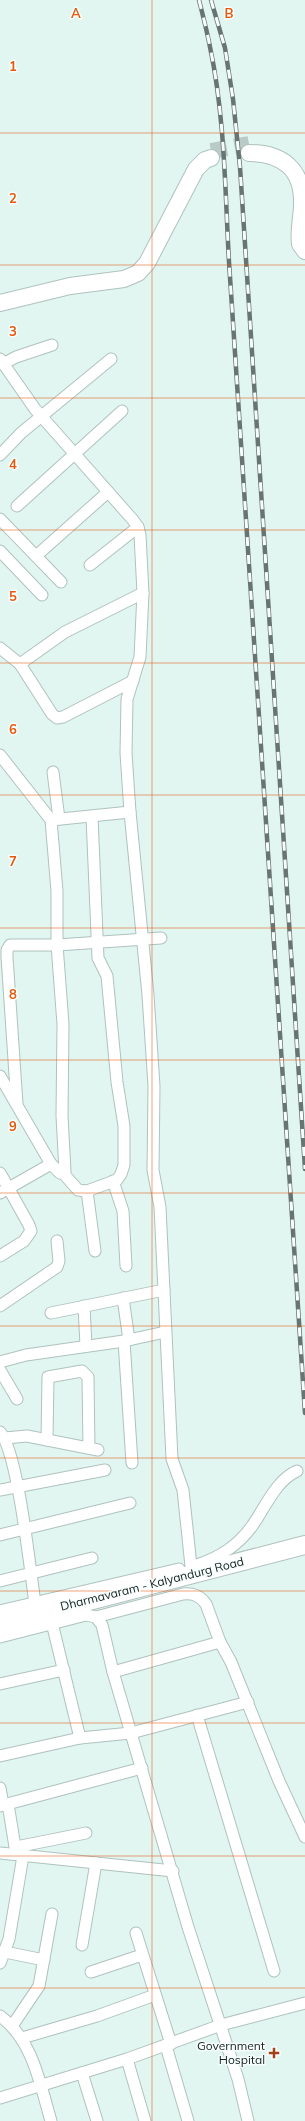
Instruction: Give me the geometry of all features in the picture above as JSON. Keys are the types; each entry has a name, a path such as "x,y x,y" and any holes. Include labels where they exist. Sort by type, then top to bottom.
{"main road":[{"path":"305,175 298,159 283,149 266,144 249,149 272,155 289,165 295,173 302,196 300,244 305,251"},
{"path":"0,293 46,281 129,268 134,265 139,260 185,170 195,158 211,154 196,169 147,263 138,273 124,279 70,286 0,303"},
{"name":"Dharmavaram - Kalyandurg Road","path":"0,1624 305,1545"}],"street":[{"path":"52,345 2,361 41,416 75,453 138,527 143,593 140,657 127,705 126,753 141,940 148,995 154,1086 153,1170 159,1201 172,1459 183,1490 191,1566"},
{"path":"0,455 21,433 112,359"},
{"path":"17,506 122,411"},
{"path":"36,556 108,492"},
{"path":"0,519 61,582"},
{"path":"90,565 138,527"},
{"path":"0,551 42,595"},
{"path":"20,664 65,632 143,593"},
{"path":"0,648 20,664 52,714 57,718 63,717 133,681"},
{"path":"0,755 55,819"},
{"path":"53,772 58,891 57,945 63,1024 63,1173"},
{"path":"55,819 92,817 130,812"},
{"path":"0,1076 52,1164 63,1173 78,1190 87,1192 114,1181 121,1174 124,1165 124,1126 117,1082 107,976 98,958 92,817"},
{"path":"17,1104 7,950 10,945 57,945 161,938"},
{"path":"5,1190 52,1164"},
{"path":"0,1173 5,1190 31,1231 24,1241 0,1256"},
{"path":"114,1181 123,1211 126,1266"},
{"path":"87,1192 95,1251"},
{"path":"0,1306 57,1267 59,1261 56,1241"},
{"path":"51,1313 164,1290"},
{"path":"123,1298 127,1341 132,1462"},
{"path":"84,1306 86,1346"},
{"path":"0,1362 26,1355 127,1341 165,1332"},
{"path":"0,1370 17,1399"},
{"path":"35,1603 17,1485 3,1442 27,1436 47,1440 94,1449 88,1377 82,1371 48,1377 47,1440"},
{"path":"0,1490 17,1485 105,1470"},
{"path":"0,1611 191,1566 220,1556 235,1545 251,1527 285,1480 297,1471"},
{"path":"0,1535 23,1528 130,1503"},
{"path":"0,1581 92,1558"},
{"path":"0,1637 52,1623 86,1616 96,1617 191,1593 202,1599 206,1604 220,1642 248,1702 279,1781 305,1837"},
{"path":"96,1617 102,1625 113,1672 173,1871 188,1927 238,2079 248,2121"},
{"path":"52,1623 80,1738"},
{"path":"113,1672 220,1642"},
{"path":"0,1684 64,1670"},
{"path":"0,1756 80,1738 131,1733 248,1702"},
{"path":"197,1715 274,1971"},
{"path":"4,1805 142,1768"},
{"path":"0,1788 18,1852 5,1952 0,1963"},
{"path":"18,1852 86,1833"},
{"path":"0,1853 18,1852 96,1863 173,1871"},
{"path":"82,1945 96,1863"},
{"path":"12,2026 39,1986 52,1914"},
{"path":"136,1933 155,1995 188,2121"},
{"path":"5,1952 44,1960"},
{"path":"91,1972 142,1955"},
{"path":"22,2038 97,2016 155,1995"},
{"path":"0,2098 40,2084 127,2059 221,2025 305,2003"},
{"path":"0,2016 12,2026 22,2038 40,2084 51,2121"},
{"path":"127,2059 144,2121"},
{"path":"82,2073 97,2121"}],"tunnel":[{"path":"211,151 249,144"}],"railway":[{"path":"199,0 208,35 215,73 222,127 229,262 305,1413"},
{"path":"211,0 225,48 233,99 240,167 305,1169"}],"place":[{"name":"Government Hospital","path":"274,2053"}]}
